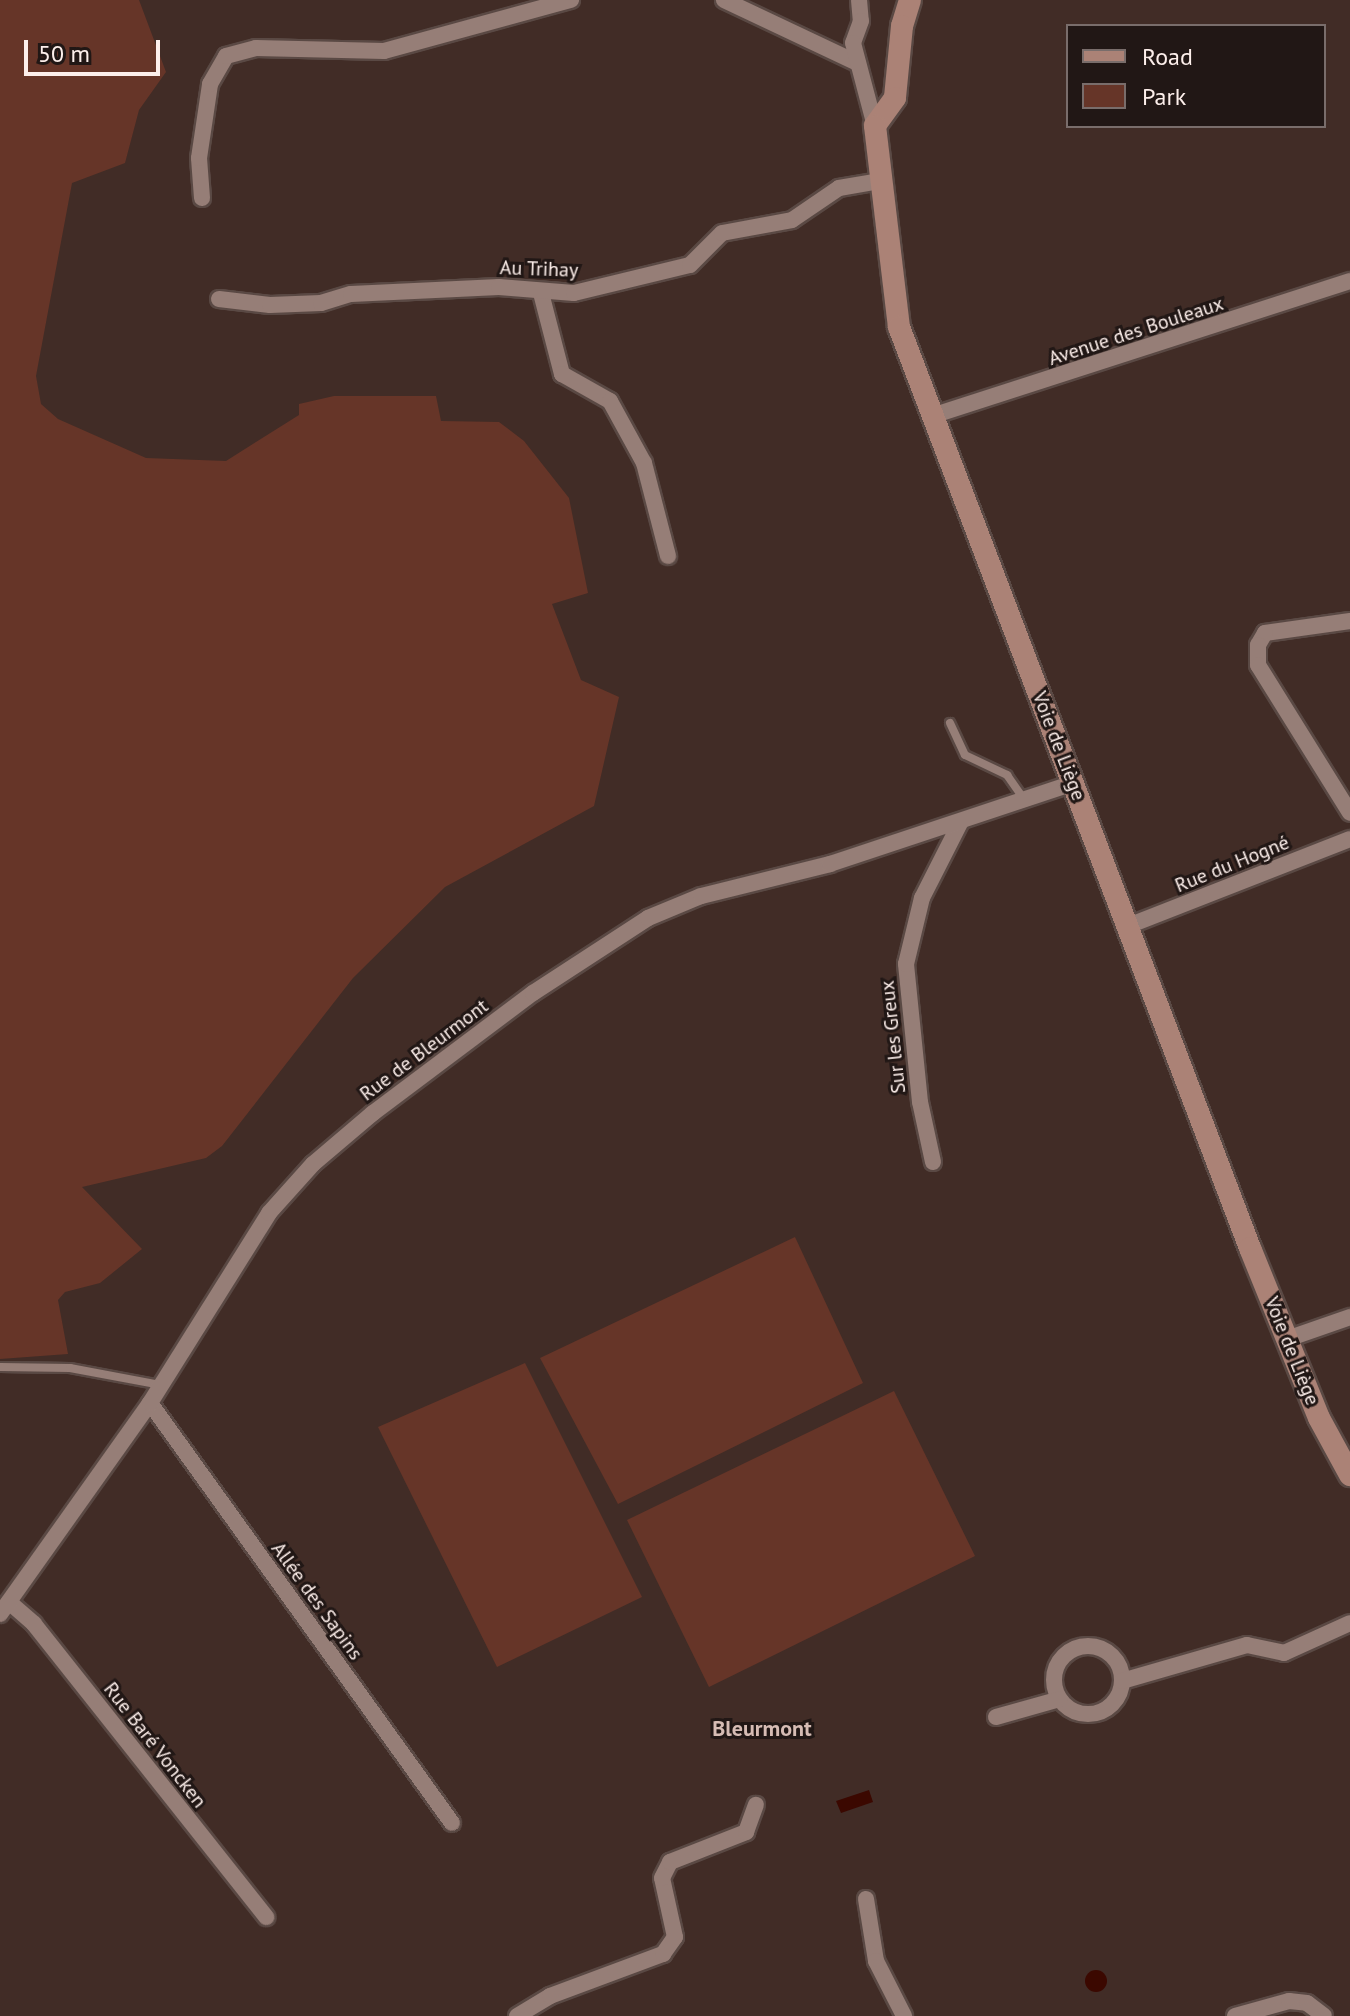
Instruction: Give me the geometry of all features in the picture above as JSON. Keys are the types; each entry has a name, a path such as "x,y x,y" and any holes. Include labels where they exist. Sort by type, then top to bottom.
{"street":[{"path":"202,198 199,158 210,84 226,56 256,48 384,51 571,0"},
{"path":"724,0 857,63"},
{"path":"859,0 861,21 853,43 875,126"},
{"path":"875,126 895,98 910,0"},
{"name":"Voie de Liège","path":"875,126 893,302 932,416 1287,1339 1319,1418 1350,1475"},
{"name":"Au Trihay","path":"219,299 270,305 470,288 574,293 690,265 722,233 792,220 839,188 880,181"},
{"name":"Avenue des Bouleaux","path":"932,416 1350,281"},
{"path":"541,293 562,374 610,401 644,463 668,556"},
{"path":"1350,621 1284,627 1265,633 1258,645 1258,665 1269,691 1350,813"},
{"name":"Rue de Bleurmont","path":"4,1608 150,1403 269,1213 313,1164 533,993 673,907 961,821 1074,783"},
{"name":"Sur les Greux","path":"933,1162 920,1102 906,964 922,898 961,821"},
{"name":"Rue du Hogné","path":"1128,926 1350,839"},
{"path":"1287,1339 1350,1317"},
{"name":"Allée des Sapins","path":"150,1403 452,1823"},
{"name":"Rue Baré Voncken","path":"4,1608 34,1624 266,1917"},
{"path":"1122,1681 1247,1645 1284,1653 1350,1623"},
{"path":"1082,1646 1110,1653 1122,1681 1117,1698 1102,1711 1080,1713 1060,1699 1055,1672 1071,1650 1082,1646"},
{"path":"996,1717 1060,1699"},
{"path":"517,2016 550,1996 663,1954 675,1937 662,1878 670,1862 746,1832 756,1805"},
{"path":"866,1899 876,1961 904,2016"},
{"path":"1235,2016 1289,2001 1307,2003 1324,2016"}],"lane":[{"path":"950,723 965,755 1007,775 1019,786 1024,799"},
{"path":"0,1367 70,1368 161,1385"}],"green space":[{"path":"0,0 139,0 166,72 139,110 125,163 72,183 36,376 41,404 58,419 146,458 226,461 299,415 299,404 334,396 436,396 441,421 499,422 524,441 569,498 588,593 552,604 581,680 619,697 594,806 445,887 353,978 222,1146 206,1158 82,1187 142,1249 100,1283 65,1292 58,1300 68,1354 0,1359"},
{"path":"795,1237 863,1383 618,1504 540,1358"},
{"path":"525,1363 642,1597 497,1667 378,1427"},
{"path":"894,1391 975,1556 709,1687 627,1520"}],"shaded area":[{"path":"869,1790 873,1802 841,1813 836,1801"},
{"path":"1096,1970 1104,1973 1107,1981 1104,1989 1096,1992 1088,1989 1085,1981 1088,1973"}],"district":[{"name":"Bleurmont","path":"762,1729"}]}
